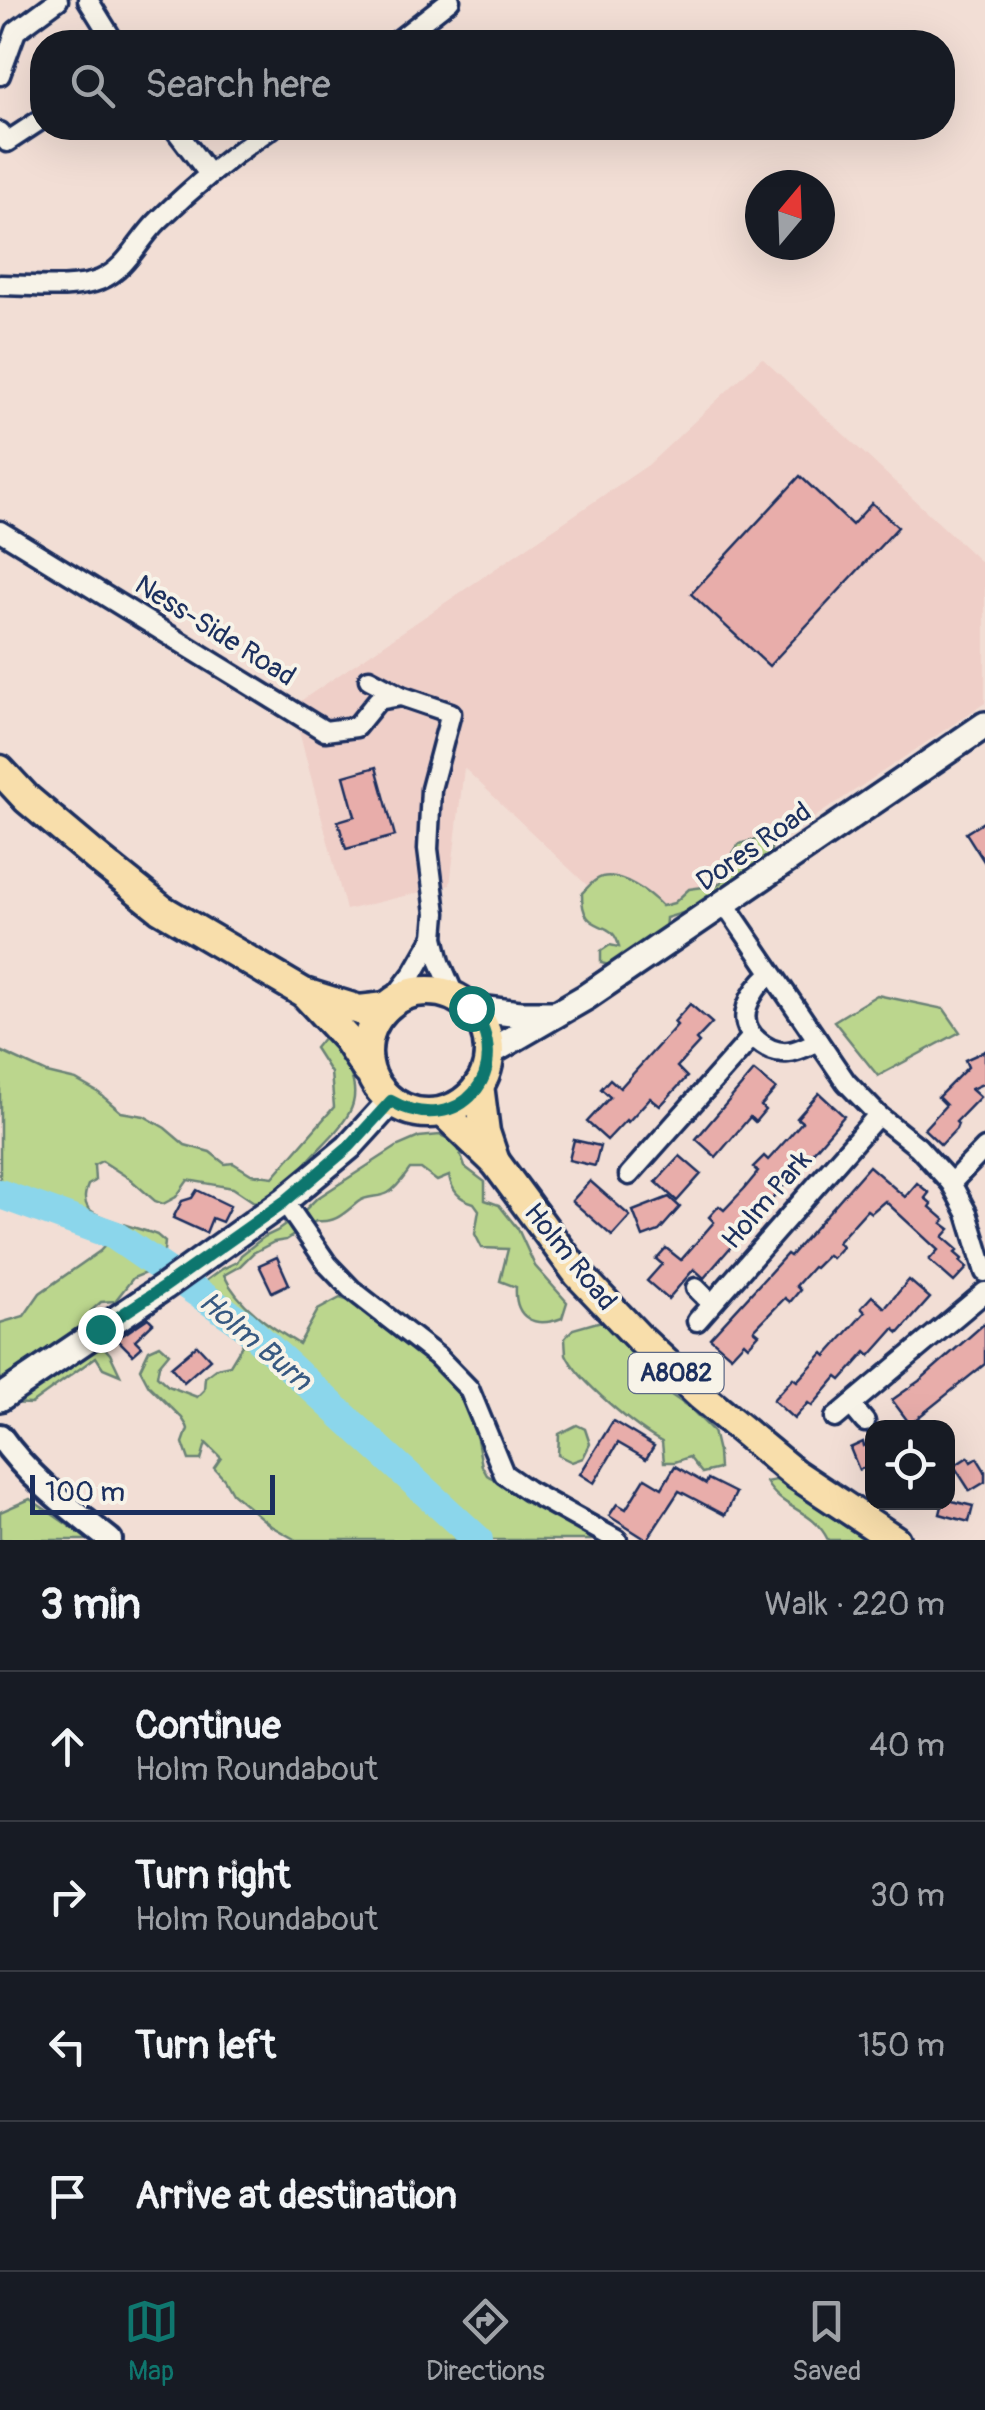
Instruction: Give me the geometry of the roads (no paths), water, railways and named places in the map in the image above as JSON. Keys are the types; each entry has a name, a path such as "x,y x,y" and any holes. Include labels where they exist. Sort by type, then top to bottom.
{"main road":[{"name":"Dores Road","path":"489,1053 586,998 985,725"},
{"path":"0,770 27,799 162,909 304,992 359,1010 389,1005"},
{"path":"370,1075 367,1040 374,1022 403,996 437,991 463,1003 520,1014 556,1014"},
{"path":"304,992 346,1038 379,1090 406,1110 422,1114 443,1112 469,1098 486,1070 486,1034 481,1021 463,1003"},
{"path":"480,1085 485,1132 496,1163"},
{"path":"0,1398 284,1202 349,1147 391,1101"},
{"name":"Holm Road","path":"443,1112 496,1163 578,1274 639,1338 701,1396 794,1472 896,1540"}],"street":[{"path":"0,75 16,31 58,0"},
{"path":"88,0 107,30"},
{"path":"411,30 450,0"},
{"path":"0,132 7,142 30,128"},
{"path":"183,140 209,174"},
{"path":"0,285 74,285 100,280 120,267 158,220 209,174 256,140"},
{"name":"Ness-Side Road","path":"0,531 325,731 356,727 378,700 401,696"},
{"path":"369,680 451,714 431,789 428,849 436,913 434,938 440,962 463,1003"},
{"path":"725,904 846,1082 878,1115 918,1147 951,1183 966,1213 985,1272"},
{"path":"389,1005 434,938"},
{"path":"771,973 747,1002 745,1017 752,1037 775,1052 790,1052 818,1041"},
{"path":"624,1148 635,1168 752,1037"},
{"name":"Holm Park","path":"697,1321 878,1115"},
{"path":"951,1183 985,1148"},
{"path":"284,1202 328,1265 351,1290 437,1356 469,1389 504,1474 616,1540"},
{"path":"696,1288 712,1304"},
{"path":"835,1418 985,1292"},
{"path":"850,1405 865,1421"},
{"path":"0,1436 46,1488 110,1540"}],"waterway":[{"name":"Holm Burn","path":"0,1194 114,1235 242,1323 478,1540"}]}
